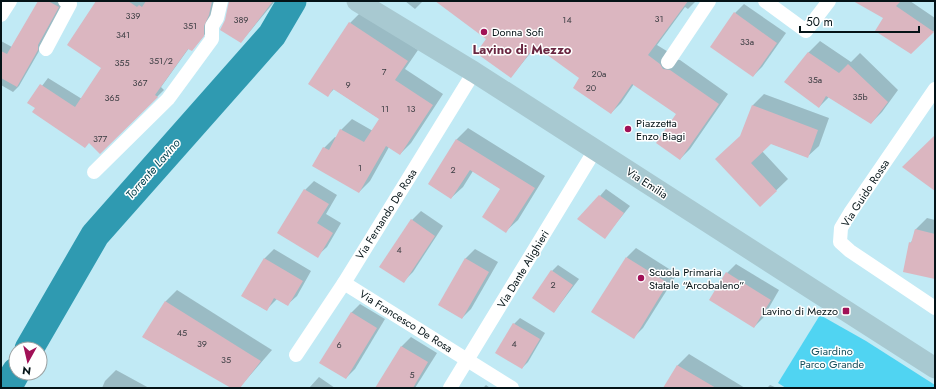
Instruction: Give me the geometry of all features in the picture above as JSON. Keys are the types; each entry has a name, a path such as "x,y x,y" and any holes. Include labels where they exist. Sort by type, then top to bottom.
{"main road":[{"name":"Via Emilia","path":"357,1 474,72 935,368"}],"street":[{"path":"1,15 10,1"},
{"path":"46,49 70,4 65,1"},
{"path":"94,172 168,99 212,39 212,26 217,18 221,1"},
{"path":"668,62 709,1"},
{"path":"764,1 806,31 829,1"},
{"name":"Via Fernando De Rosa","path":"296,355 344,282 474,72"},
{"name":"Via Guido Rossa","path":"935,89 850,213 841,228 840,242 850,251 935,308"},
{"name":"Via Dante Alighieri","path":"450,388 595,150"},
{"name":"Via Francesco De Rosa","path":"344,282 512,388"}],"green space":[{"name":"Giardino Parco Grande","path":"820,315 866,341 935,385 935,388 786,388 778,383"}],"building":[{"path":"38,1 48,1 59,7 38,45 38,50 17,87 1,78 1,51 7,54"},
{"path":"96,1 128,1 137,7 139,5 142,7 146,1 212,1 209,15 204,26 204,36 192,51 188,49 155,95 158,97 100,154 89,143 85,148 32,112 35,108 27,103 40,84 75,107 101,68 67,45"},
{"path":"229,1 273,1 241,43 220,30 225,20"},
{"path":"435,1 688,1 648,55 660,64 663,69 670,70 719,104 680,160 656,143 676,114 632,84 611,114 573,88 579,78 535,46 511,78 476,53 486,39"},
{"path":"853,1 901,1 896,6 934,32 911,54 875,31 883,18"},
{"path":"734,12 777,43 753,77 710,47"},
{"path":"349,22 408,61 395,80 433,105 400,155 386,146 359,193 312,166 323,147 329,150 340,129 364,142 379,119 333,89 328,97 308,84"},
{"path":"808,52 839,73 848,64 888,102 871,124 826,96 819,108 784,82"},
{"path":"752,105 818,130 808,158 771,144 751,163 777,191 760,207 715,159 740,136"},
{"path":"935,135 935,191 902,167"},
{"path":"456,139 535,188 506,233 482,217 500,189 470,170 451,199 428,184"},
{"path":"304,189 329,204 317,223 333,233 318,258 277,233"},
{"path":"599,195 624,213 605,239 577,219"},
{"path":"411,219 435,236 404,283 379,267"},
{"path":"915,229 935,234 935,279 903,272 909,242 911,243"},
{"path":"626,257 668,283 634,339 591,312"},
{"path":"264,258 303,281 288,306 274,298 267,311 241,296"},
{"path":"465,258 489,272 462,319 438,305"},
{"path":"551,270 573,285 554,313 532,298"},
{"path":"726,272 771,300 754,328 709,300"},
{"path":"165,301 261,361 240,388 231,388 142,337"},
{"path":"351,312 377,328 346,379 319,363"},
{"path":"513,323 540,339 522,369 495,353"},
{"path":"401,346 428,362 413,388 375,388"},
{"path":"677,365 716,388 663,388"}],"waterway":[{"name":"Torrente Lavino","path":"34,341 95,235 272,35 292,1"},
{"name":"Torrente Lavino","path":"7,388 11,381"}],"place":[{"name":"Donna Sofì","path":"484,32"},
{"name":"Piazzetta Enzo Biagi","path":"628,129"},
{"name":"Scuola Primaria Statale “Arcobaleno”","path":"641,278"},
{"name":"Lavino di Mezzo","path":"846,311"}],"district":[{"name":"Lavino di Mezzo","path":"522,49"}]}
